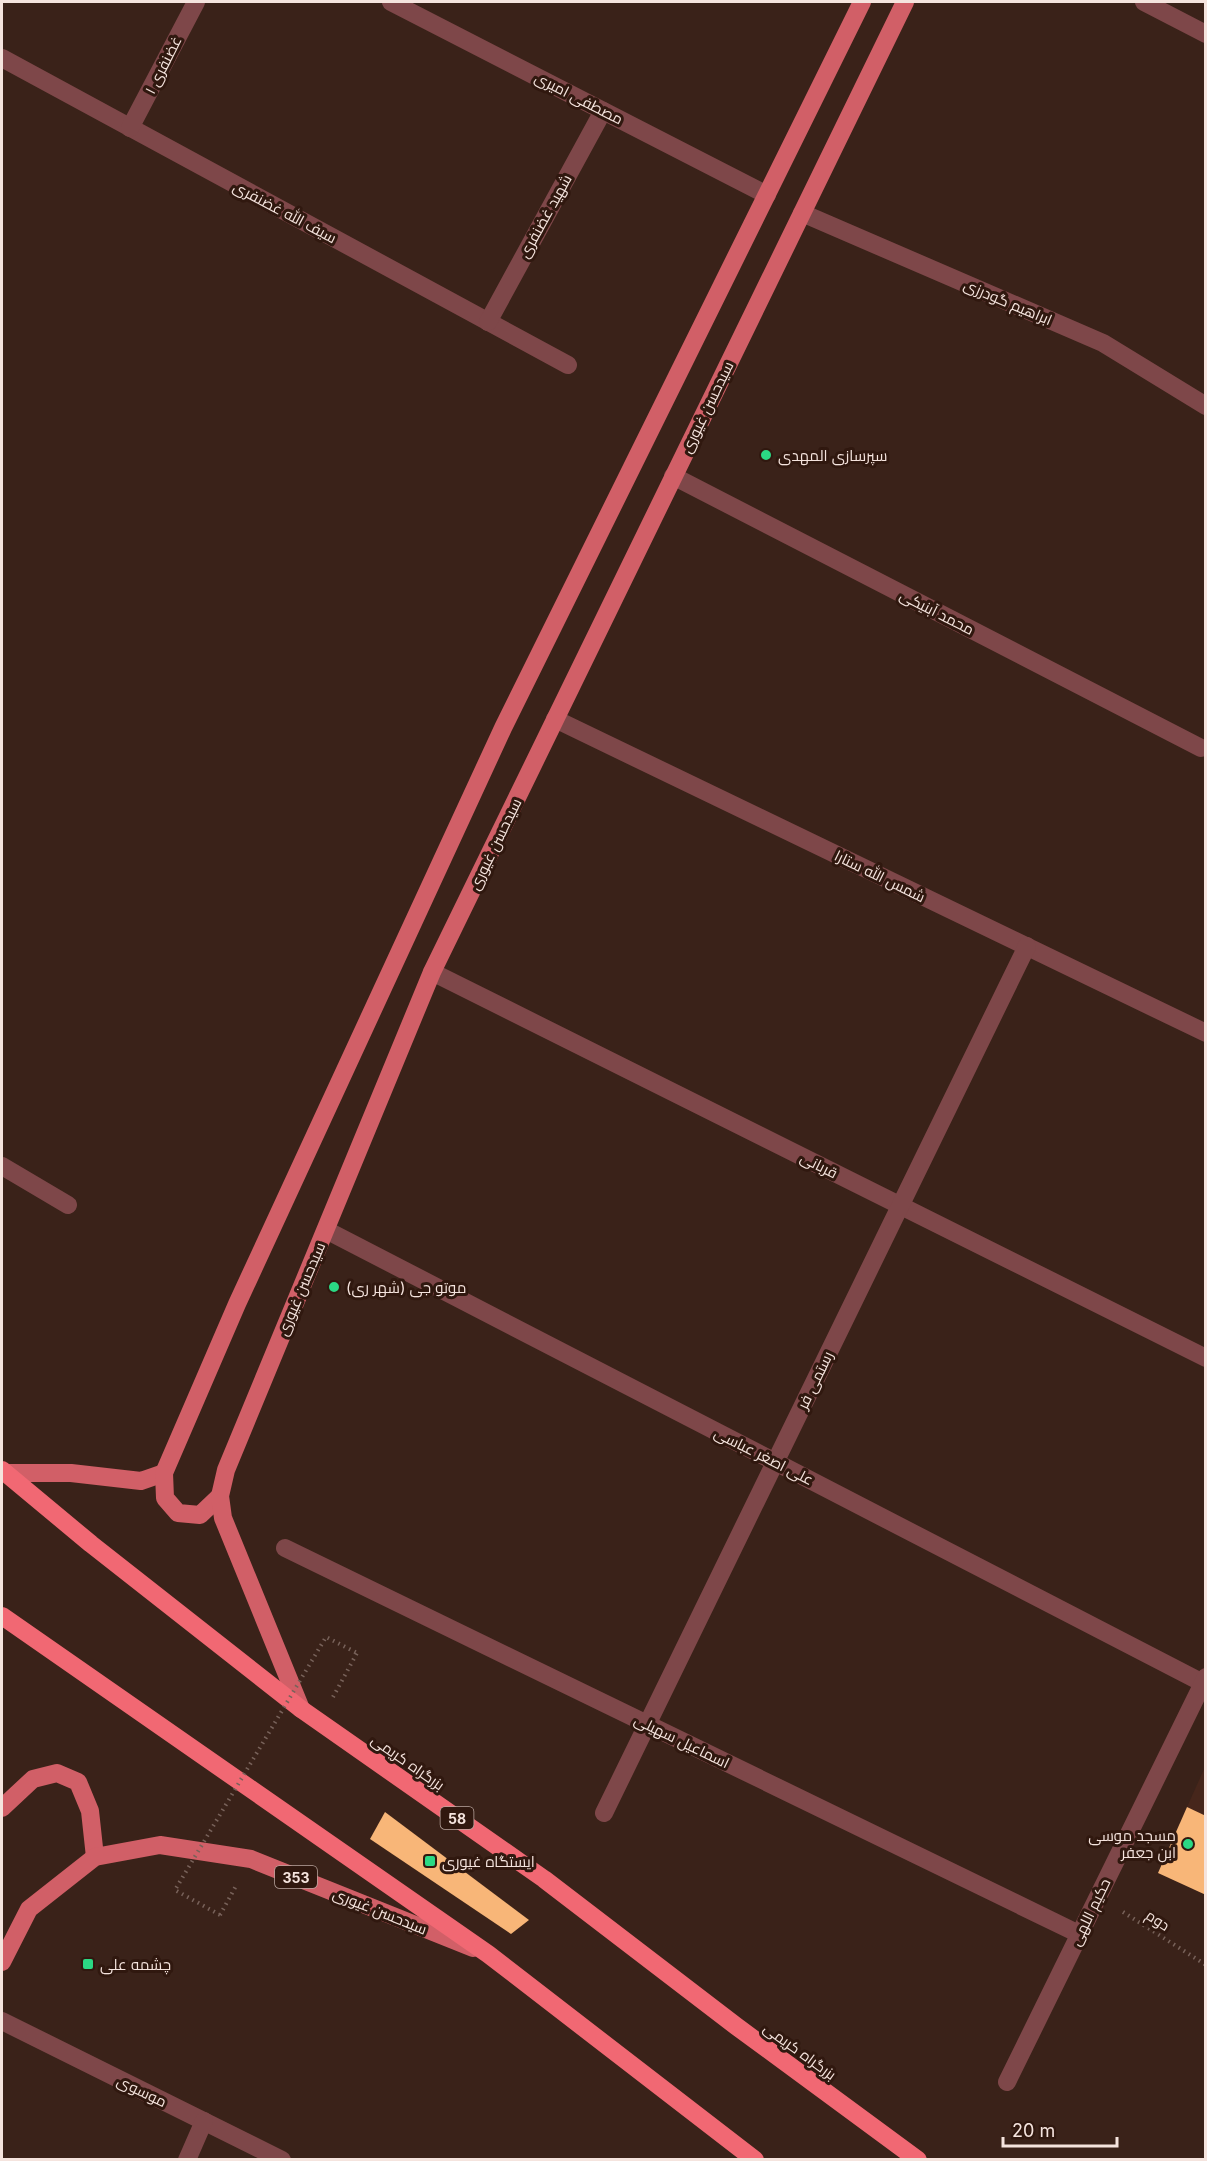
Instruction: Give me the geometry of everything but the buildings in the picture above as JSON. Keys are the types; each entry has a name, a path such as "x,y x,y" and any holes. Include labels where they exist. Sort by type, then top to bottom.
{"highway":[{"name":"بزرگراه کریمی","path":"3,1468 91,1544 301,1709 544,1879 736,2026 918,2160"},
{"path":"2,1616 489,1954 755,2160"}],"main road":[{"path":"220,1496 200,1515 178,1513 165,1498 164,1473 242,1293 498,739 862,2"},
{"name":"سیدحسن غیوری","path":"301,1709 223,1518 220,1496 226,1470 432,972 904,2"},
{"path":"3,1468 141,1481 164,1473"},
{"path":"2,1808 33,1779 57,1773 78,1782 90,1811 95,1857"},
{"name":"سیدحسن غیوری","path":"2,1962 29,1909 95,1857 160,1845 251,1859 489,1954"}],"street":[{"name":"غضنفری ۱","path":"130,129 196,2"},
{"name":"مصطفی امیری","path":"391,2 767,195"},
{"path":"1144,2 1206,34"},
{"name":"سیف الله غضنفری","path":"2,58 568,365"},
{"name":"شهید غضنفری","path":"488,322 603,111"},
{"name":"ابراهیم گودرزی","path":"802,213 1103,343 1206,406"},
{"name":"محمد آبنیکی","path":"674,476 1201,748"},
{"name":"شمس الله ستارا","path":"555,719 1206,1033"},
{"name":"رستمی فر","path":"604,1813 1027,946"},
{"name":"قربانی","path":"432,972 1206,1358"},
{"path":"2,1166 68,1205"},
{"name":"علی اصغر عباسی","path":"326,1230 1204,1680"},
{"name":"اسماعیل سهیلی","path":"285,1548 1079,1934"},
{"name":"حکیم اللهی","path":"1007,2082 1204,1680"},
{"name":"موسوی","path":"2,2021 282,2160"},
{"path":"187,2160 204,2121"}],"path":[{"path":"220,1915 175,1890 326,1637 357,1653 319,1722"},
{"name":"دوم","path":"1098,1896 1206,1965"}],"shaded area":[{"path":"1205,1767 1205,1816 1187,1807"}],"place":[{"name":"سپرسازی المهدی","path":"766,455"},
{"name":"موتو جی (شهر ری)","path":"334,1287"},
{"name":"مسجد موسی ابن جعفر","path":"1188,1844"},
{"name":"ایستگاه غیوری","path":"430,1861"},
{"name":"چشمه علی","path":"88,1964"}]}
